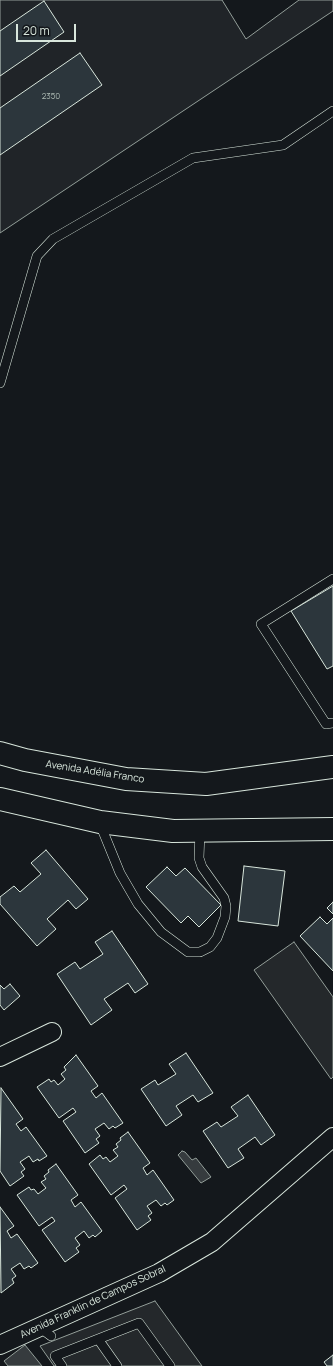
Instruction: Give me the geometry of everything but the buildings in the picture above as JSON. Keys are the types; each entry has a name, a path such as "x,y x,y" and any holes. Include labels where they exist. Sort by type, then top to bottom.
{"main road":[{"name":"Avenida Adélia Franco","path":"0,753 25,760 126,779 206,784 289,769 333,767"},
{"path":"0,800 100,822 172,831 333,829"}],"street":[{"path":"0,1057 52,1032"},
{"name":"Avenida Franklin de Campos Sobral","path":"2,1340 45,1332 159,1273 212,1242 333,1137"}],"lane":[{"path":"0,383 37,256 53,239 193,158 283,145 333,111"},
{"path":"333,579 261,624 326,724 333,723"},
{"path":"100,822 120,873 138,904 161,932 188,952 200,952 210,947 217,938 225,917 226,906 224,898 202,867 199,858 200,830"},
{"path":"62,1366 55,1356 139,1323 170,1366"},
{"path":"98,1339 117,1366"}],"shaded area":[{"path":"0,0 222,0 246,39 299,0 333,0 333,11 0,233"},
{"path":"294,942 333,997 333,1077 331,1079 254,970"},
{"path":"182,1151 185,1152 192,1160 196,1158 211,1177 201,1183 178,1155"},
{"path":"155,1301 202,1366 54,1366 40,1346"},
{"path":"25,1345 42,1366 8,1366 4,1361"}]}
